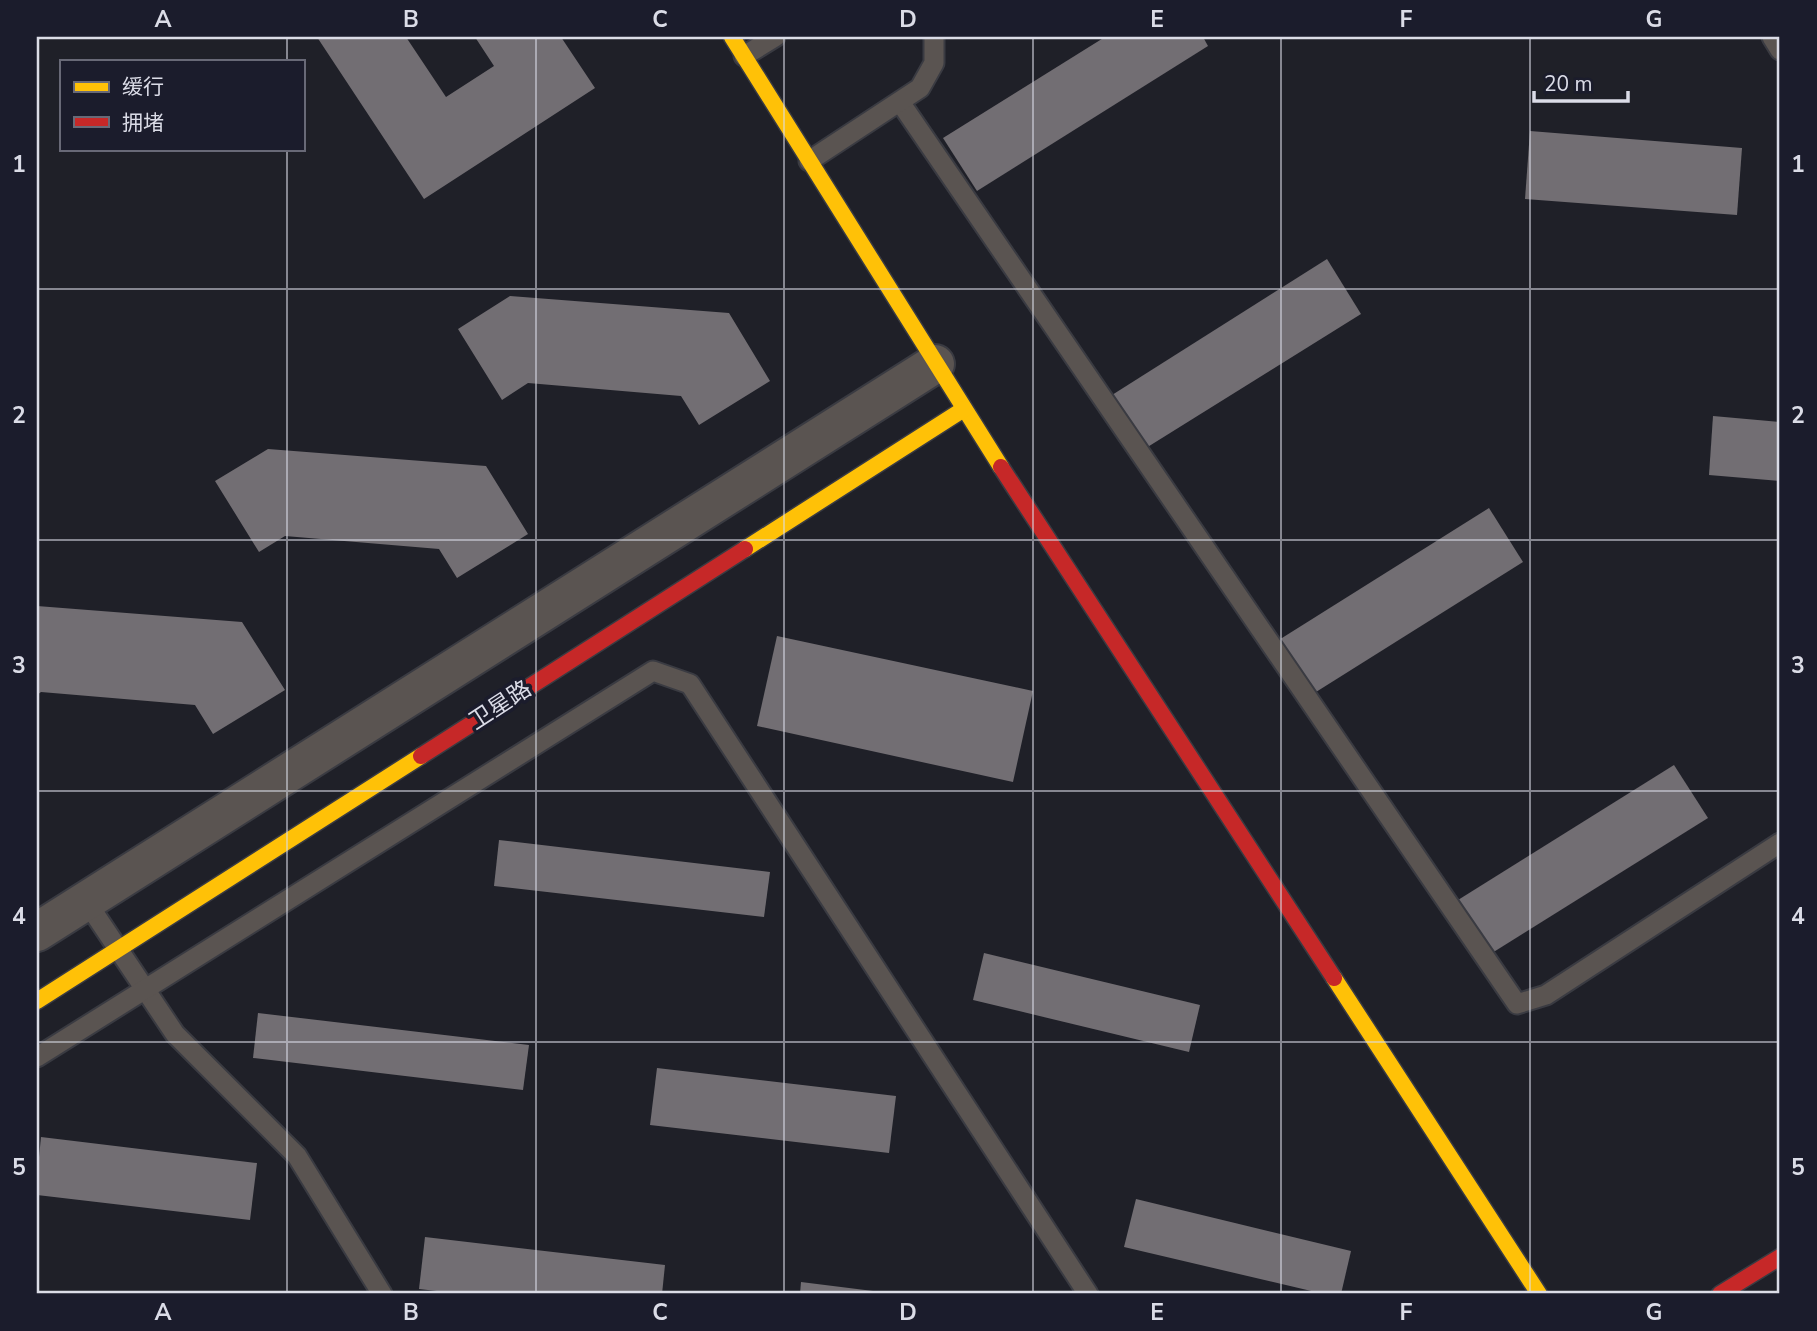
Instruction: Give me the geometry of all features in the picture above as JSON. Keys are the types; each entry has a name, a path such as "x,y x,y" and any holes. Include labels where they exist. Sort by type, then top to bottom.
{"street":[{"path":"732,37 935,364 1539,1294"},
{"path":"37,932 935,364"},
{"name":"卫星路","path":"37,1001 964,409"},
{"path":"1720,1294 1780,1257"}],"lane":[{"path":"744,56 775,37"},
{"path":"809,161 920,88 934,63 934,37"},
{"path":"1772,37 1780,50"},
{"path":"900,102 1517,1004 1546,995 1780,843"},
{"path":"37,1058 653,671 690,684 1088,1294"},
{"path":"86,901 175,1034 297,1156 383,1294"}],"building":[{"path":"317,37 406,37 446,97 494,66 475,37 561,37 595,88 424,199"},
{"path":"1105,37 1203,37 1208,46 977,191 943,138"},
{"path":"1530,131 1742,148 1737,215 1525,199"},
{"path":"1327,259 1361,314 1146,448 1112,395"},
{"path":"510,296 729,313 770,381 699,425 681,396 528,383 502,400 458,329"},
{"path":"1713,416 1780,422 1780,481 1709,475"},
{"path":"268,449 486,466 528,534 457,578 439,549 285,536 259,552 215,481"},
{"path":"1489,508 1523,562 1308,697 1274,643"},
{"path":"37,606 242,622 285,690 213,734 195,705 41,692 37,695"},
{"path":"777,636 1033,691 1013,782 757,726"},
{"path":"1674,765 1708,818 1492,953 1458,900"},
{"path":"499,840 770,872 764,917 494,886"},
{"path":"984,953 1200,1005 1189,1052 973,1000"},
{"path":"258,1013 529,1045 523,1090 253,1058"},
{"path":"657,1068 896,1096 889,1153 650,1125"},
{"path":"41,1137 257,1163 250,1220 37,1195"},
{"path":"1136,1199 1351,1251 1341,1294 1324,1294 1124,1247"},
{"path":"425,1237 665,1265 662,1294 463,1294 419,1289"},
{"path":"801,1282 889,1293 889,1294 800,1294"}],"traffic: slow":[{"path":"732,37 1001,467"},
{"path":"745,549 964,409"},
{"path":"37,1001 421,756"},
{"path":"1334,978 1539,1294"}],"traffic: jam":[{"path":"1001,467 1334,978"},
{"path":"421,756 745,549"},
{"path":"1720,1294 1780,1257"}]}
